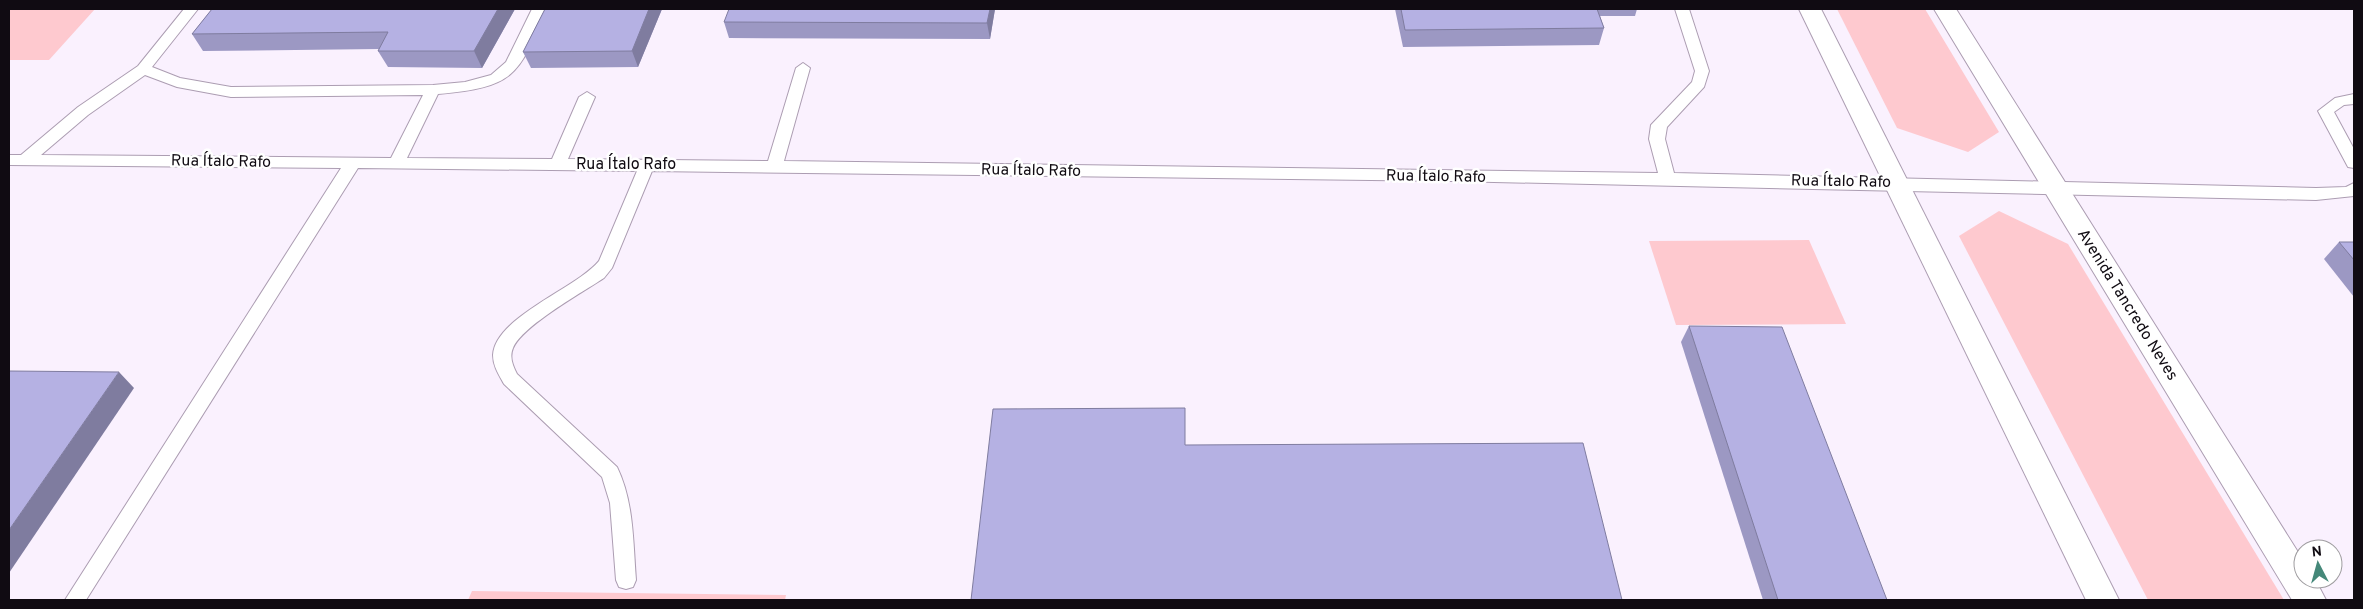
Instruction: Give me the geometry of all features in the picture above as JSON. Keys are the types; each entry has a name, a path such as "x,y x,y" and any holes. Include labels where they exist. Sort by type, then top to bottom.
{"main road":[{"path":"1810,9 2103,600"},
{"name":"Avenida Tancredo Neves","path":"1945,9 2310,600"}],"lane":[{"path":"17,160 143,69 191,9"},
{"path":"143,69 178,82 231,92 433,90 481,84 499,76 511,66 539,9"},
{"path":"1668,180 1657,140 1659,126 1699,84 1702,71 1682,9"},
{"path":"774,167 803,68"},
{"path":"396,164 433,90"},
{"path":"558,164 587,97"},
{"path":"2354,99 2340,101 2326,111 2354,163"},
{"name":"Rua Ítalo Rafo","path":"17,160 647,165 1895,183 2316,194 2350,192 2354,189"},
{"path":"75,600 353,163"},
{"path":"626,580 620,503 610,473 510,379 502,364 504,348 515,331 598,274 606,264 647,165"}],"shaded area":[{"path":"9,9 95,9 49,60 9,60"},
{"path":"1837,9 1925,9 1999,132 1968,152 1897,128"},
{"path":"1999,211 2068,244 2284,600 2148,600 1959,236"},
{"path":"1809,240 1846,324 1676,325 1649,241"},
{"path":"472,591 786,595 785,600 468,600"}],"building":[{"path":"212,9 498,9 474,51 378,51 388,32 192,34"},
{"path":"545,9 649,9 632,51 523,52"},
{"path":"729,9 990,9 987,23 724,22"},
{"path":"1401,9 1597,9 1604,28 1405,30"},
{"path":"2339,242 2354,242 2354,260"},
{"path":"1689,326 1782,327 1887,600 1778,600"},
{"path":"9,371 119,372 9,530"},
{"path":"1185,408 1185,445 1583,443 1622,600 971,600 993,409"}]}
